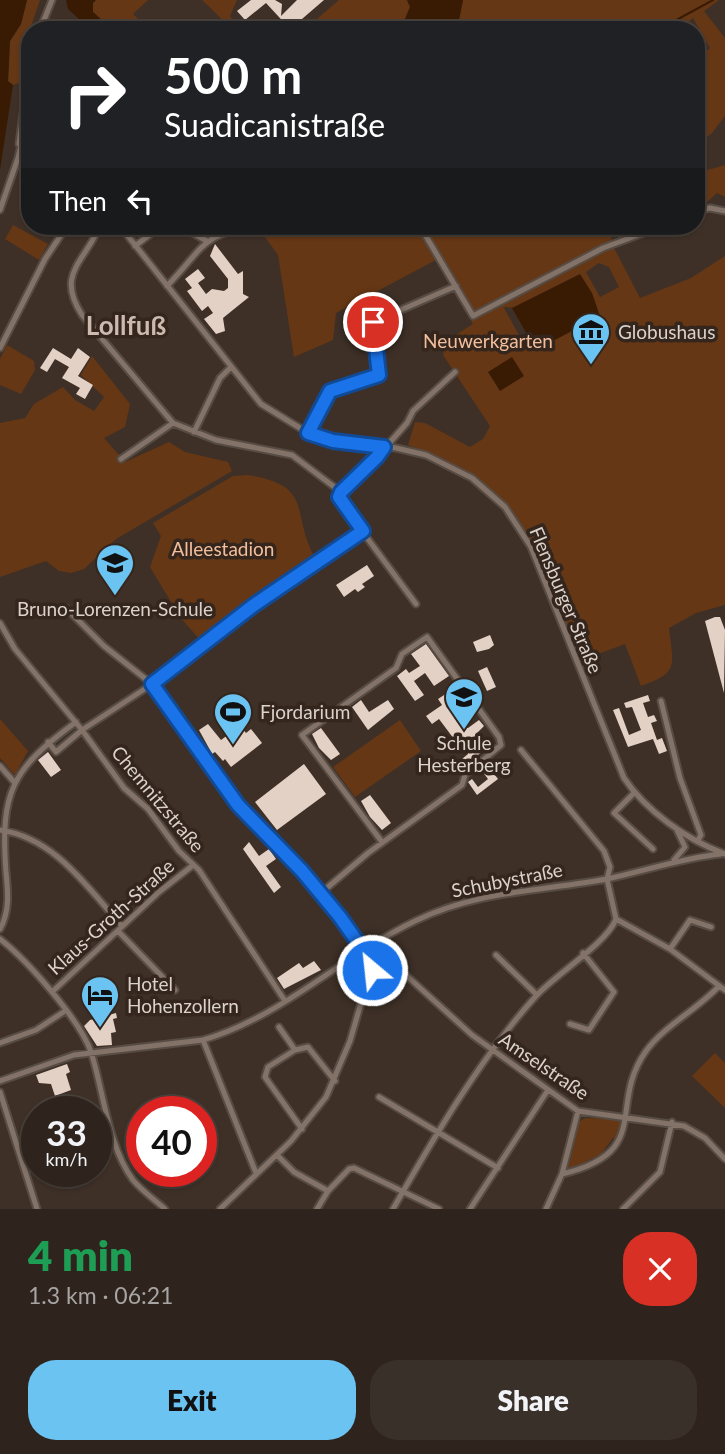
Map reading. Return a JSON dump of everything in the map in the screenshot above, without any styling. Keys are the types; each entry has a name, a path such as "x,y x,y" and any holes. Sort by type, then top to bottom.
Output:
{"street":[{"path":"44,21 52,0"},
{"path":"18,158 21,130"},
{"path":"0,210 21,149"},
{"path":"705,209 725,211"},
{"path":"0,348 45,259 61,235"},
{"path":"95,235 72,278 70,295 82,315 173,423 216,440 292,455 341,492 342,503 416,604"},
{"name":"Flensburger Straße","path":"127,235 261,404 308,433 333,441 426,455 459,469 495,498 512,517 531,547 610,749 634,793 671,823 724,854"},
{"path":"135,246 149,235"},
{"path":"196,235 207,241"},
{"path":"167,286 207,241 217,235"},
{"path":"426,235 473,316 586,256 639,235"},
{"path":"308,433 330,391 379,375 373,322 456,286"},
{"path":"194,432 220,378 230,368"},
{"path":"341,492 377,457 407,423 413,411 455,372"},
{"path":"121,459 173,423"},
{"path":"48,742 56,752 82,730 152,684 254,605 363,531"},
{"path":"65,608 104,646 152,684 238,805 321,893 364,950 372,970 335,1081 302,1129 220,1209"},
{"name":"Chemnitzstraße","path":"0,623 15,649 76,722 124,788 148,809 192,866 199,870 285,1001"},
{"path":"321,893 382,842 462,785 465,775 500,745 492,726 427,638 402,654 396,668 302,735 382,842"},
{"path":"661,701 680,778 701,835 698,840"},
{"path":"0,929 8,909 2,831 15,783 26,763 48,742 76,722"},
{"path":"521,750 604,850 610,867 607,878 617,919 670,949 725,990"},
{"path":"0,766 15,783"},
{"path":"634,793 614,813 653,849"},
{"path":"668,863 682,853 685,847 683,836 671,823"},
{"path":"2,831 27,836 49,847 175,990"},
{"name":"Schubystraße","path":"0,1081 56,1060 91,1052 203,1040 237,1028 415,921 464,902 607,878 668,863 724,854"},
{"name":"Klaus-Groth-Straße","path":"52,992 192,866"},
{"path":"393,1209 493,1051 537,995 607,934 617,919"},
{"path":"670,949 690,920 711,927"},
{"path":"0,939 23,958 52,992 91,1052 124,1164 138,1185 165,1209"},
{"path":"570,1024 589,1030 614,992 583,953"},
{"path":"496,955 537,995"},
{"name":"Amselstraße","path":"385,965 397,967 493,1051 578,1111 671,1122 701,1134 725,1159"},
{"path":"562,1174 589,1167 605,1158 620,1139 635,1076 646,1051 719,986"},
{"path":"0,1043 36,1030 65,1011"},
{"path":"279,1027 295,1050"},
{"path":"203,1040 256,1173"},
{"path":"302,1129 265,1077 268,1067 295,1050 308,1047 335,1081"},
{"path":"470,1209 548,1090"},
{"path":"0,1093 37,1209"},
{"path":"379,1097 498,1168"},
{"path":"546,1209 562,1174 578,1111"},
{"path":"623,1209 660,1172 671,1122"},
{"path":"277,1154 294,1172 328,1191"},
{"path":"317,1209 328,1191 349,1169 354,1168 439,1209"}],"green space":[{"path":"27,0 40,0 33,21 22,21"},
{"path":"96,0 148,0 133,14 140,21 103,21 93,12 93,3"},
{"path":"202,0 237,0 230,16 234,21 224,21"},
{"path":"339,0 407,0 410,7 402,21 314,21"},
{"path":"463,0 719,0 704,11 725,38 725,116 705,139 705,52 710,48 705,39 705,21 695,21 693,18 689,21 459,21"},
{"path":"21,24 19,83 13,85 8,82 10,41"},
{"path":"725,165 725,197 717,193 705,204 705,171"},
{"path":"13,225 21,229 21,235 31,235 48,244 39,260 5,239"},
{"name":"Neuwerkgarten","path":"263,235 612,235 611,242 640,298 691,278 725,256 725,605 696,613 669,628 672,659 668,672 641,686 625,644 579,661 552,588 523,528 503,503 479,481 448,461 408,445 415,422 425,423 470,447 483,439 490,426 443,355 446,341 473,324 436,260 336,313 333,340 294,357 278,255","holes":["599,263 609,267 619,287 600,297 586,272","505,307 600,316 533,351 526,348"]},
{"path":"7,345 34,361 35,370 21,394 0,385 0,359"},
{"path":"92,356 130,404 125,427 104,438 125,462 169,442 185,452 228,462 232,471 116,539 84,569 71,573 59,571 46,561 0,577 0,423 25,418 34,404 63,387 75,400 94,411 104,397 81,375"},
{"name":"Alleestadion","path":"248,475 284,486 292,494 298,504 315,558 252,600 201,641 180,617 150,567 161,536 153,523 233,476"},
{"path":"0,719 28,751 15,775 0,758"},
{"path":"400,720 421,751 355,797 333,767"},
{"path":"715,1053 725,1063 725,1108 692,1076"},
{"path":"585,1118 620,1119 622,1122 618,1138 613,1138 601,1154 585,1162 585,1167 568,1170 579,1122"}],"shaded area":[{"path":"0,0 27,0 21,24 10,41 8,81 13,85 0,170"},
{"path":"66,0 96,0 93,3 93,12 103,21 81,21 68,9"},
{"path":"407,0 463,0 459,21 402,21 410,7"},
{"path":"580,274 592,293 600,316 536,350 512,308"},
{"path":"512,357 524,376 500,391 488,372"}],"building":[{"path":"251,0 275,0 282,4 281,16 297,0 324,0 300,21 283,21 266,3 245,20 237,11"},
{"path":"215,244 238,274 243,271 243,294 249,297 223,318 225,331 216,334 204,319 213,313 208,306 202,311 187,291 192,288 185,279 198,269 205,278 198,283 206,294 212,289 224,291 228,288 228,279 210,256"},
{"path":"53,348 71,359 78,348 90,357 78,376 93,385 85,399 76,394 80,388 62,378 69,367 55,359 47,372 40,368"},
{"path":"367,565 374,576 362,584 365,587 358,592 355,589 344,597 336,585"},
{"path":"720,617 725,630 724,693 705,621"},
{"path":"490,635 494,645 477,652 473,642"},
{"path":"426,644 449,676 434,686 425,673 414,681 424,695 415,701 397,676 406,669 409,673 420,666 411,654"},
{"path":"487,667 496,687 487,691 478,671"},
{"name":"Schule Hesterberg","path":"447,693 461,713 457,720 461,725 468,728 479,720 484,726 477,733 484,742 491,739 494,743 459,769 456,764 468,754 472,742 463,749 459,735 454,739 439,719 432,724 426,716 442,705 438,699"},
{"path":"648,695 650,701 643,703 648,717 654,715 657,721 651,723 657,740 662,738 667,751 659,754 653,739 628,747 613,710 619,708 629,735 641,730 632,707 626,708 624,703"},
{"path":"361,700 369,712 388,700 394,709 368,730 352,707"},
{"name":"Fjordarium","path":"208,724 221,740 240,726 246,733 251,729 262,743 231,767 215,752 212,754 199,730"},
{"path":"321,728 340,754 331,760 319,748 312,734"},
{"path":"48,752 61,770 51,777 38,760"},
{"path":"304,764 326,794 277,830 255,802"},
{"path":"489,767 498,779 477,795 468,782 472,779 478,787 488,779 482,771"},
{"path":"370,795 391,823 382,830 361,801"},
{"path":"249,842 259,856 269,849 276,859 266,866 281,887 274,893 243,849"},
{"path":"314,961 321,970 284,989 277,978 299,963 303,968"},
{"name":"Hotel Hohenzollern","path":"116,1013 117,1018 113,1019 116,1032 111,1033 112,1045 97,1046 84,1026 90,1020"},
{"path":"67,1064 70,1072 66,1074 71,1090 55,1096 51,1084 39,1083 36,1075"}],"waterway":[{"path":"674,21 713,0"}],"place":[{"name":"Globushaus","path":"591,366"},
{"name":"Bruno-Lorenzen-Schule","path":"115,597"},
{"name":"Schule Hesterberg","path":"464,731"},
{"name":"Fjordarium","path":"233,746"},
{"name":"Hotel Hohenzollern","path":"100,1029"}],"district":[{"name":"Lollfuß","path":"126,326"}],"route":[{"path":"372,970 371,961 340,917 302,871 238,805 152,684 254,605 363,531 339,497 384,447 333,441 308,433 325,396 330,391 379,375 373,322"}]}
